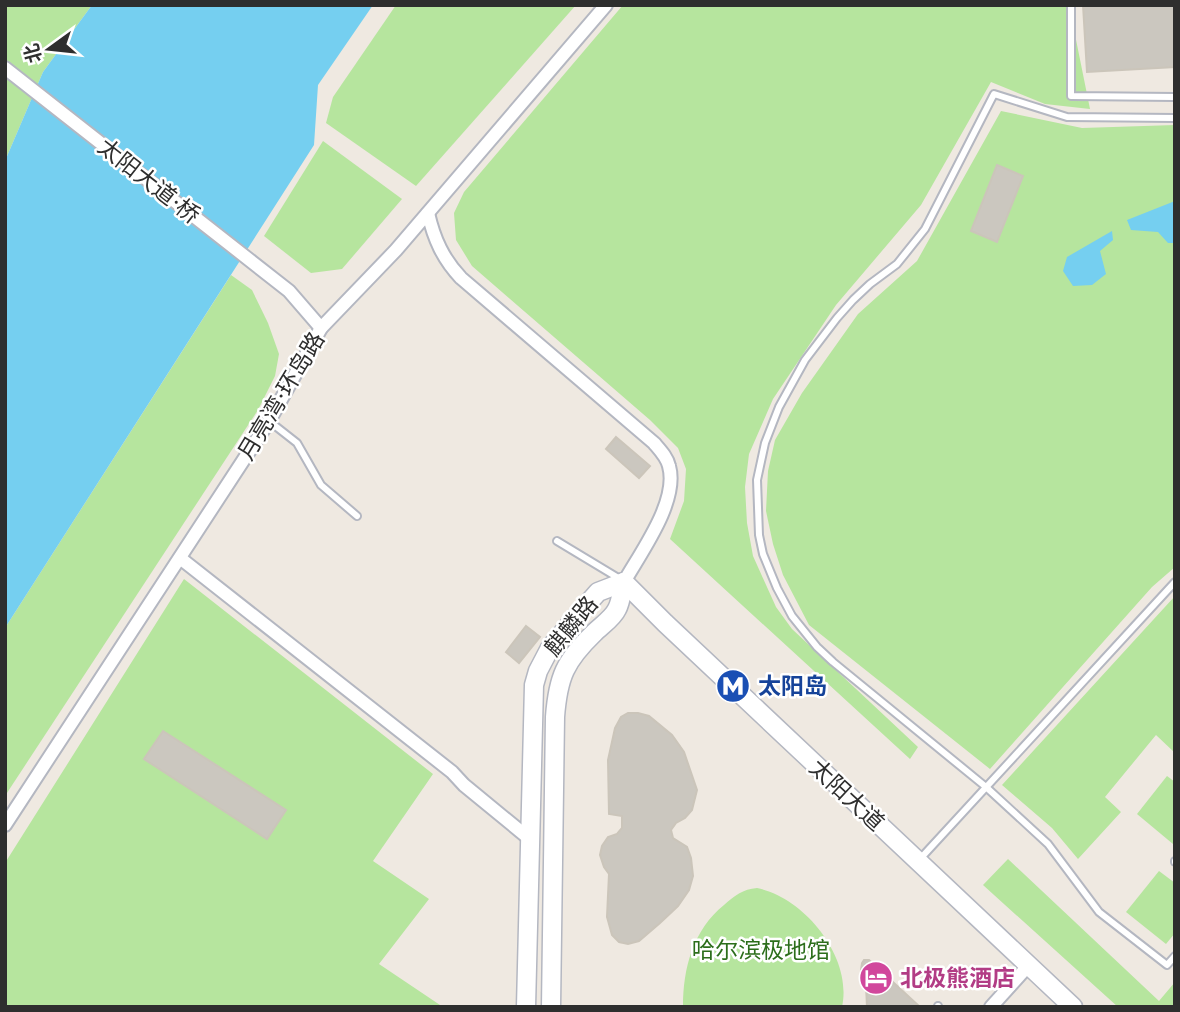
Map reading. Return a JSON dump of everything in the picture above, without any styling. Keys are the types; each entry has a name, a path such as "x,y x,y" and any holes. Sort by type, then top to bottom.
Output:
{"main road":[{"name":"麒麟路","path":"526,1007 534,685 550,648 598,592 624,582"},
{"name":"麒麟路","path":"551,1007 555,717 558,686 575,654 617,610 624,582"},
{"name":"太阳大道","path":"624,582 1073,1007"}],"street":[{"name":"月亮湾·环岛路","path":"5,825 269,421 321,328 396,250 606,5"},
{"name":"太阳大道·桥","path":"7,69 289,291 321,328"},
{"path":"428,213 438,246 461,278 664,454 671,477 666,503 624,582"},
{"path":"180,558 452,772 531,840"},
{"path":"991,1007 1028,966"}],"lane":[{"path":"1071,5 1071,96 1175,97"},
{"path":"1175,118 1067,117 994,94 925,229 897,264 853,300 817,343 779,407 765,443 757,480 759,535 763,554 792,616 803,631 833,662 986,787 1048,844 1099,912 1167,965 1175,956"},
{"path":"269,421 297,443 321,485 357,516"},
{"path":"557,541 624,582"},
{"path":"917,861 1175,582"}],"green space":[{"path":"5,5 92,5 43,72 5,161"},
{"path":"396,5 576,5 416,186 326,123 333,97"},
{"path":"623,5 1069,5 1090,109 1045,104 991,82 921,205 836,305 773,399 749,454 745,487 747,523 753,556 776,607 792,629 918,747 910,759 670,539 684,501 686,469 678,448 650,420 472,266 456,240 454,213 464,192"},
{"path":"1001,111 1082,128 1175,125 1175,567 1152,587 990,769 809,625 783,575 766,511 768,471 775,440 802,393 858,314 917,261"},
{"path":"323,141 402,199 342,269 311,273 264,236"},
{"path":"231,275 252,290 268,323 279,354 275,376 258,410 5,796 5,628"},
{"path":"184,579 433,774 373,861 429,899 379,964 443,1007 5,1007 5,863"},
{"path":"1175,596 1175,753 1156,735 1105,797 1121,812 1078,859 1052,828 1002,785"},
{"path":"1167,776 1175,782 1173,844 1137,814"},
{"path":"1008,859 1159,1001 1175,982 1175,1007 1118,1007 983,885"},
{"path":"1159,871 1175,883 1175,933 1166,944 1126,912"},
{"name":"哈尔滨极地馆","path":"757,888 792,903 821,932 840,969 842,1007 683,1007 685,978 697,938 713,915 735,896"}],"water":[{"path":"92,5 373,5 318,85 314,145 5,628 5,161 43,72"},
{"path":"1175,201 1175,243 1168,243 1158,232 1131,230 1127,220"},
{"path":"1112,231 1113,240 1100,251 1106,274 1092,285 1073,286 1063,271 1067,257"}],"building":[{"path":"1083,5 1175,5 1175,67 1087,72"},
{"path":"997,165 1023,176 997,242 971,231"},
{"path":"616,437 650,466 639,478 606,449"},
{"path":"526,626 540,637 519,663 506,652"},
{"path":"628,713 649,716 672,735 684,752 697,790 692,810 671,830 673,838 687,847 691,858 693,876 689,890 678,906 660,923 639,941 628,944 619,942 612,935 607,917 609,874 600,855 608,837 617,834 622,828 622,816 609,814 608,760 615,728 621,717"},
{"path":"163,731 286,810 267,839 144,759"},
{"name":"北极熊酒店","path":"864,960 869,960 920,1007 867,1007 866,985 861,970"}],"place":[{"name":"太阳岛","path":"733,686"},
{"name":"北极熊酒店","path":"876,978"}]}
